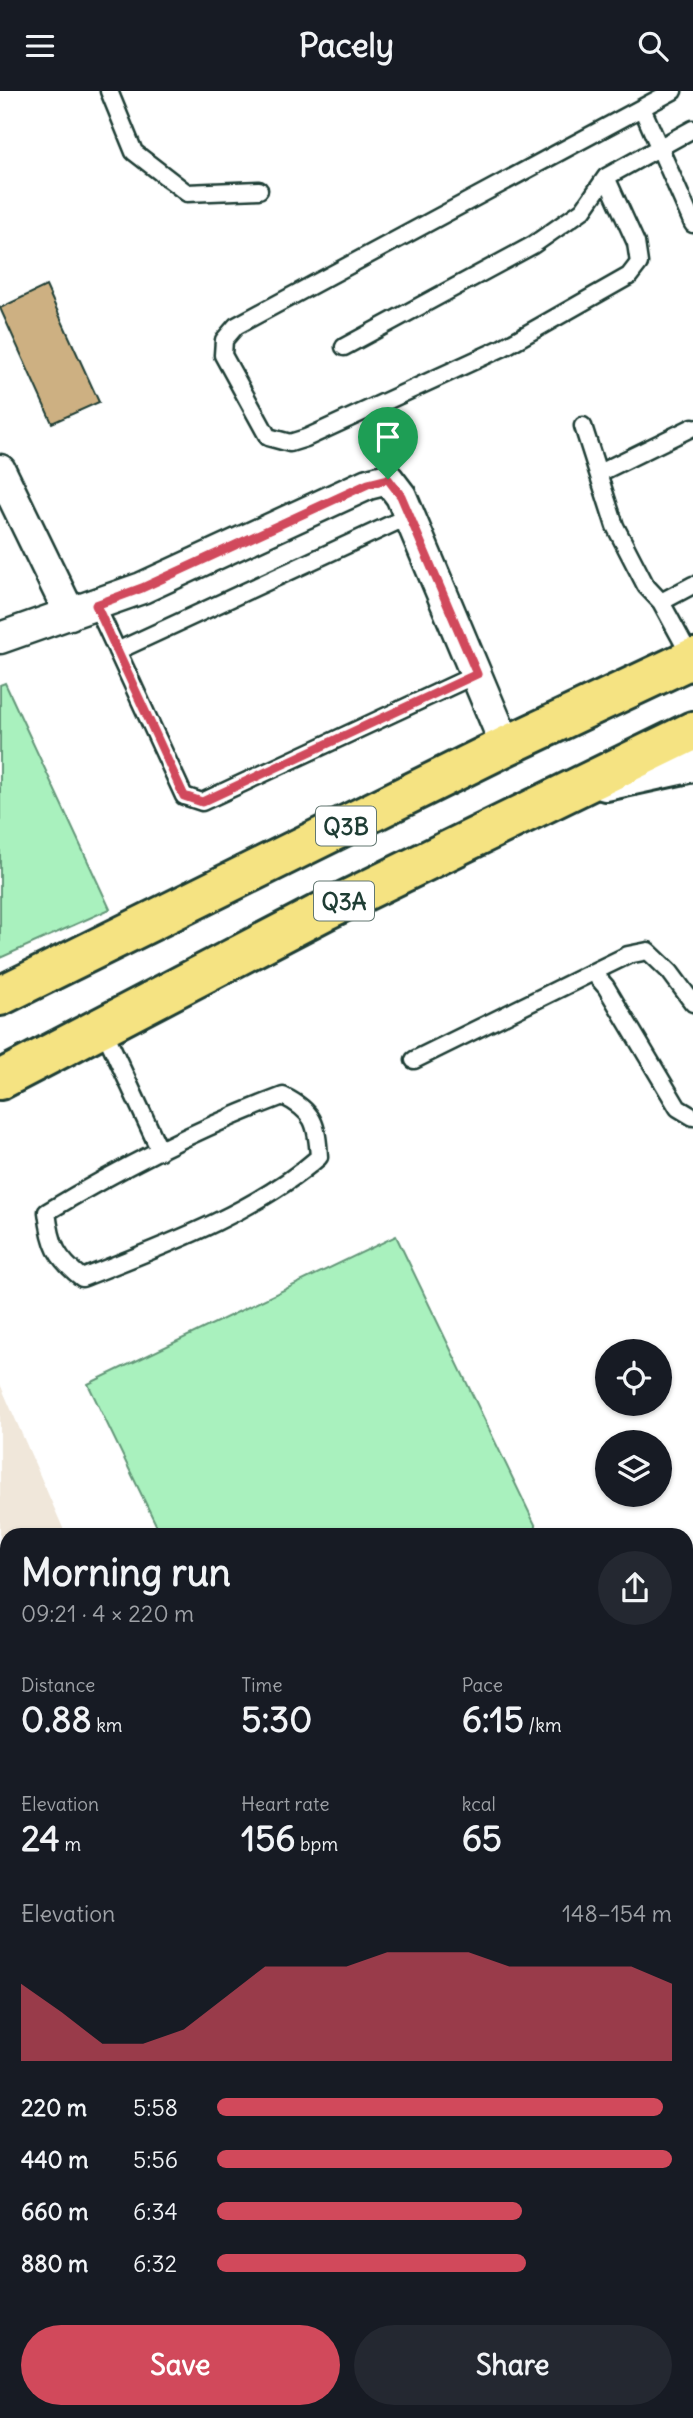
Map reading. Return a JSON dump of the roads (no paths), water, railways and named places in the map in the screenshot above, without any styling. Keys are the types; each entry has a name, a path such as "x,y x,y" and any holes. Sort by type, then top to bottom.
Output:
{"main road":[{"name":"Q3B","path":"0,996 506,746 692,658"},
{"name":"Q3A","path":"0,1080 324,911 693,731"}],"street":[{"path":"0,470 83,609"},
{"path":"0,638 155,583 368,484 388,479 401,496 506,746"},
{"path":"578,787 693,762"}],"lane":[{"path":"108,91 134,152 187,193 259,190"},
{"path":"606,177 636,243 639,263 628,276 502,348 306,438 290,443 268,437 223,355 224,340 236,326 673,91"},
{"path":"642,108 693,225"},
{"path":"344,347 533,245 583,210 606,177 693,129"},
{"path":"583,426 615,526 646,586 661,602 692,658"},
{"path":"599,473 693,427"},
{"path":"117,651 409,516"},
{"path":"661,602 693,585"},
{"path":"83,609 117,651 184,796 202,802 477,674"},
{"path":"414,1060 628,954 648,951 670,972 693,1003"},
{"path":"593,972 606,987 678,1108 693,1117"},
{"path":"102,1026 160,1151"},
{"path":"283,1096 303,1105 317,1128 319,1157 290,1182 145,1253 82,1278 61,1261 50,1235 47,1212 104,1177 160,1151 243,1111 283,1096"}]}
